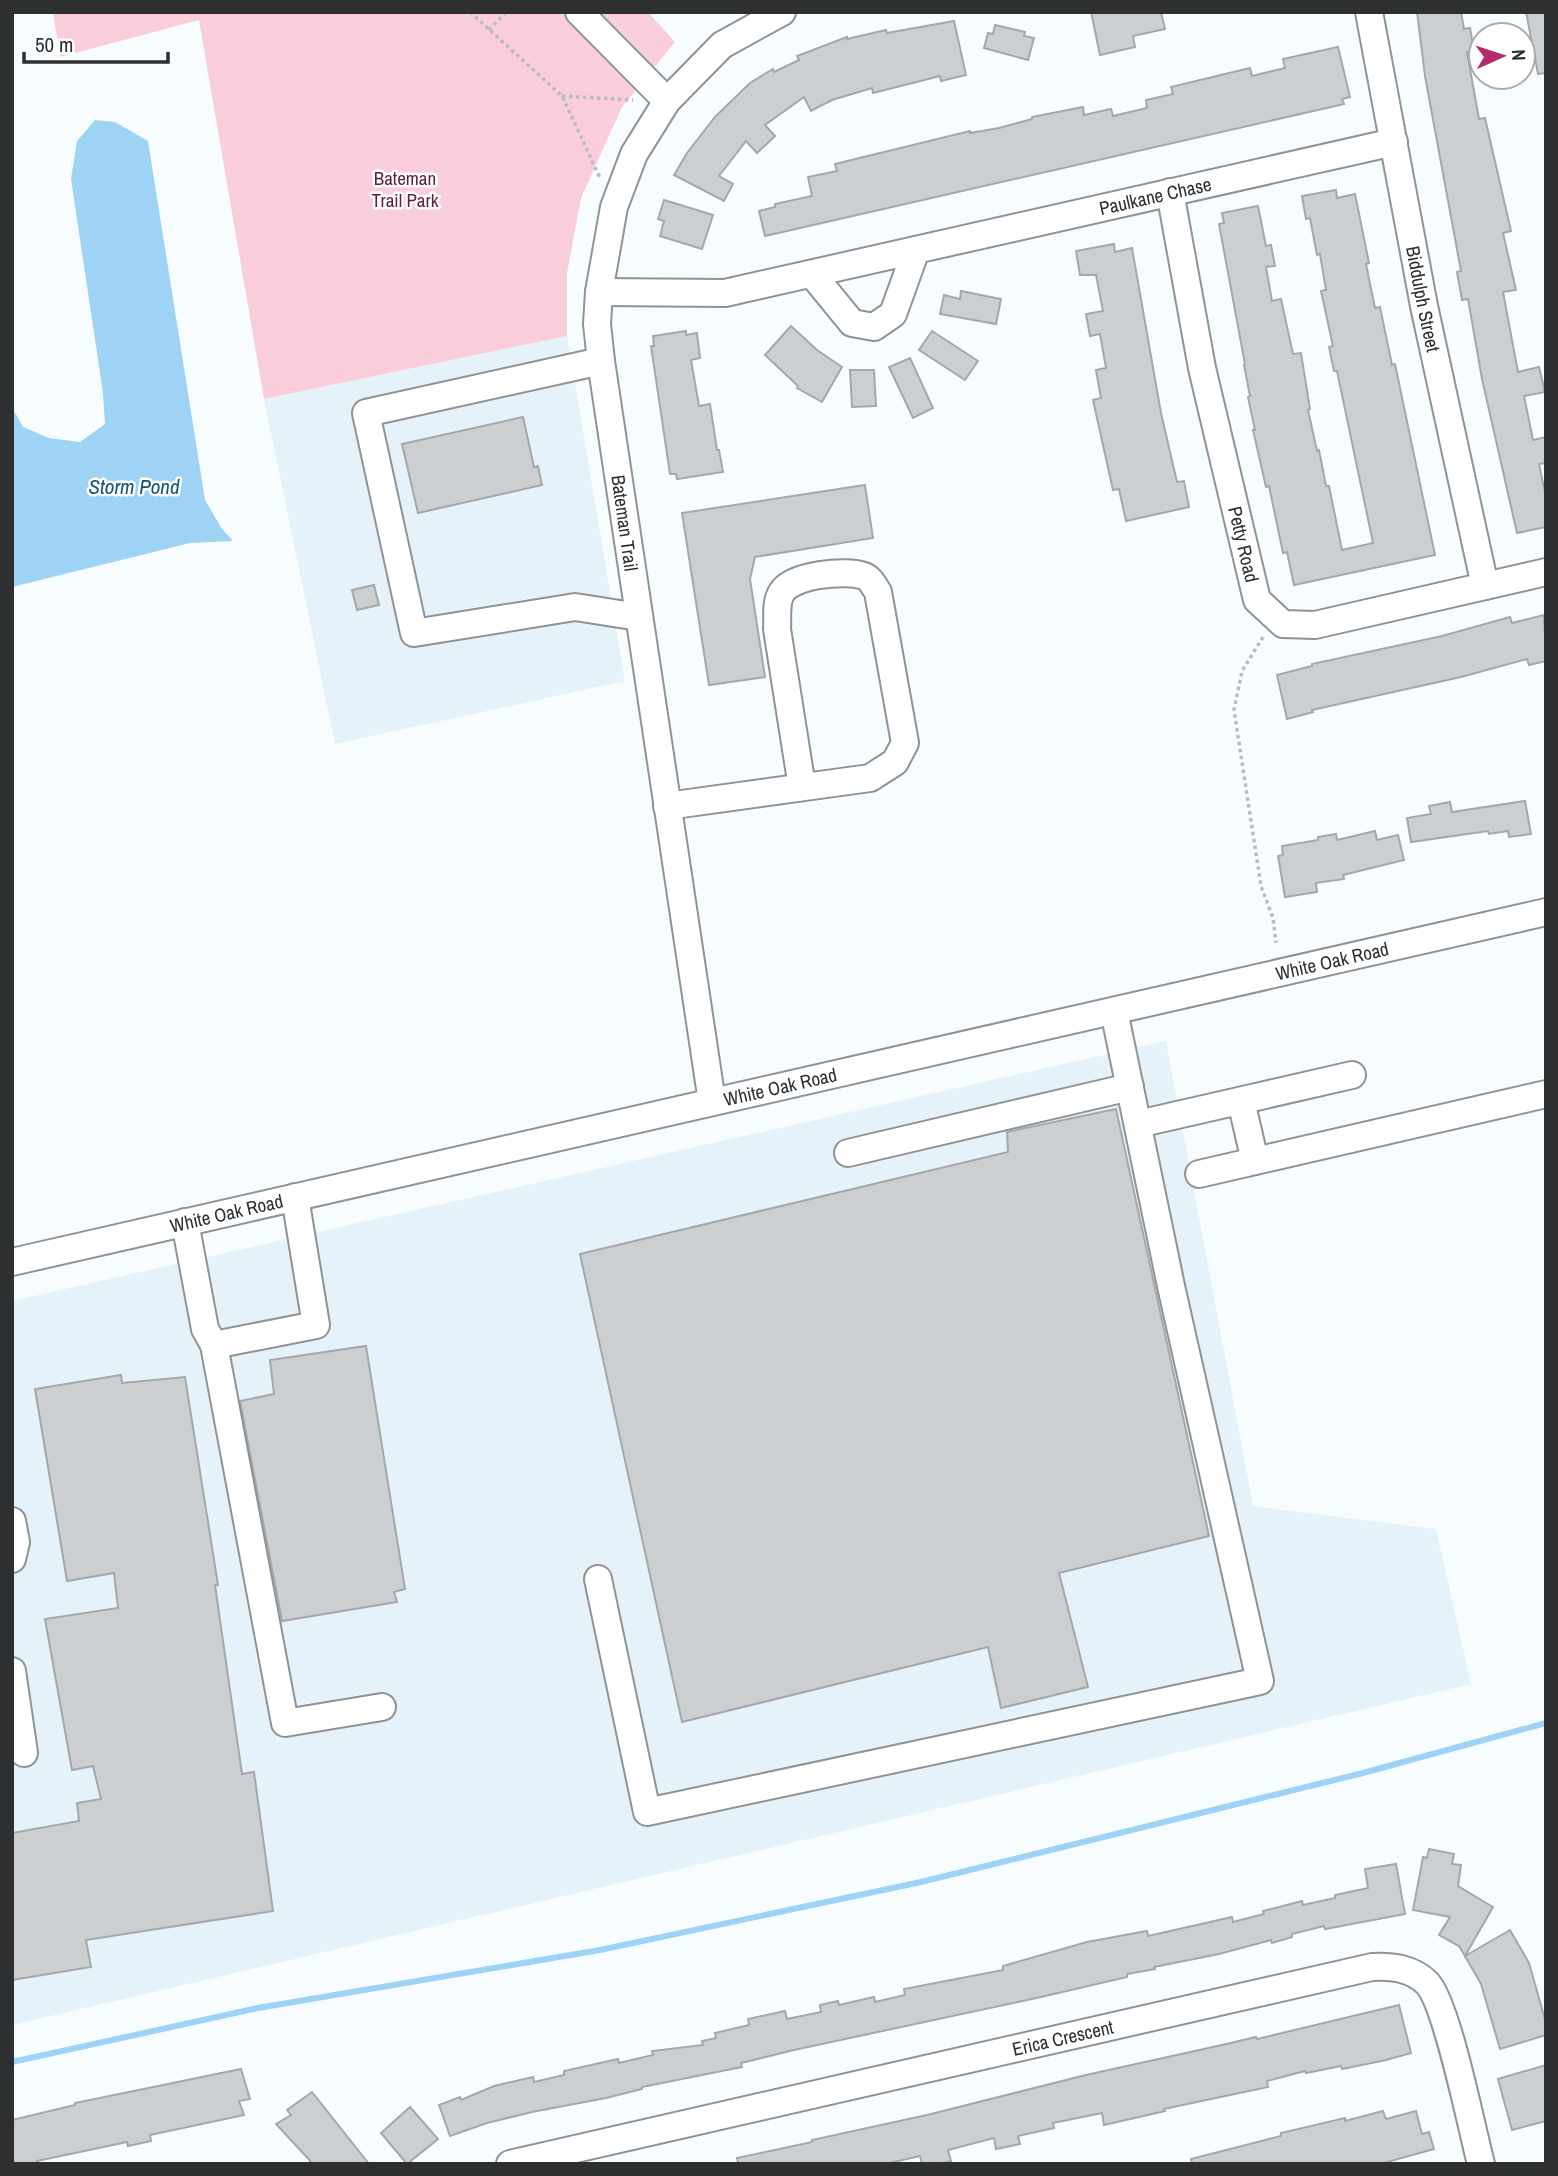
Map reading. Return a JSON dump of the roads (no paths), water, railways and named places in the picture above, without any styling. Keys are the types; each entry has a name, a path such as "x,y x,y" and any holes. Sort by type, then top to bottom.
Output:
{"street":[{"path":"579,12 667,101"},
{"name":"Bateman Trail","path":"712,1102 601,361 597,324 599,292 614,206 634,154 667,101 722,45 782,12"},
{"name":"Biddulph Street","path":"1369,12 1424,306 1485,586"},
{"name":"Paulkane Chase","path":"599,292 725,293 1394,142"},
{"name":"Petty Road","path":"1170,192 1202,368 1256,600 1283,624 1315,625 1546,572"},
{"path":"812,274 852,323 874,327 893,314 916,250"},
{"path":"601,361 366,413 414,633 575,607 639,617"},
{"path":"667,806 870,778 895,762 905,743 878,592 867,577 851,572 795,581 782,592 778,604 777,629 802,787"},
{"name":"White Oak Road","path":"12,1262 1546,912"},
{"path":"598,1579 647,1812 1260,1681 1171,1286 1114,1011"},
{"path":"1138,1124 1352,1075"},
{"path":"848,1153 1130,1087"},
{"path":"1199,1174 1546,1094"},
{"path":"1241,1101 1255,1161"},
{"path":"214,1345 316,1325 295,1197"},
{"path":"184,1222 205,1329 214,1345 285,1723 382,1707"},
{"path":"12,1521 16,1542 12,1559"},
{"path":"12,1671 24,1753"},
{"name":"Erica Crescent","path":"510,2164 1372,1967 1393,1965 1428,1983 1437,2001 1481,2164"}],"water":[{"name":"Storm Pond","path":"95,120 115,122 148,141 205,500 222,529 233,541 190,543 12,587 12,407 23,427 49,438 80,442 105,424 103,393 71,179 77,141"}],"waterway":[{"path":"12,2062 258,2008 600,1950 921,1882 1363,1773 1546,1723"}],"park label":[{"name":"Bateman Trail Park","path":"405,189"}]}
